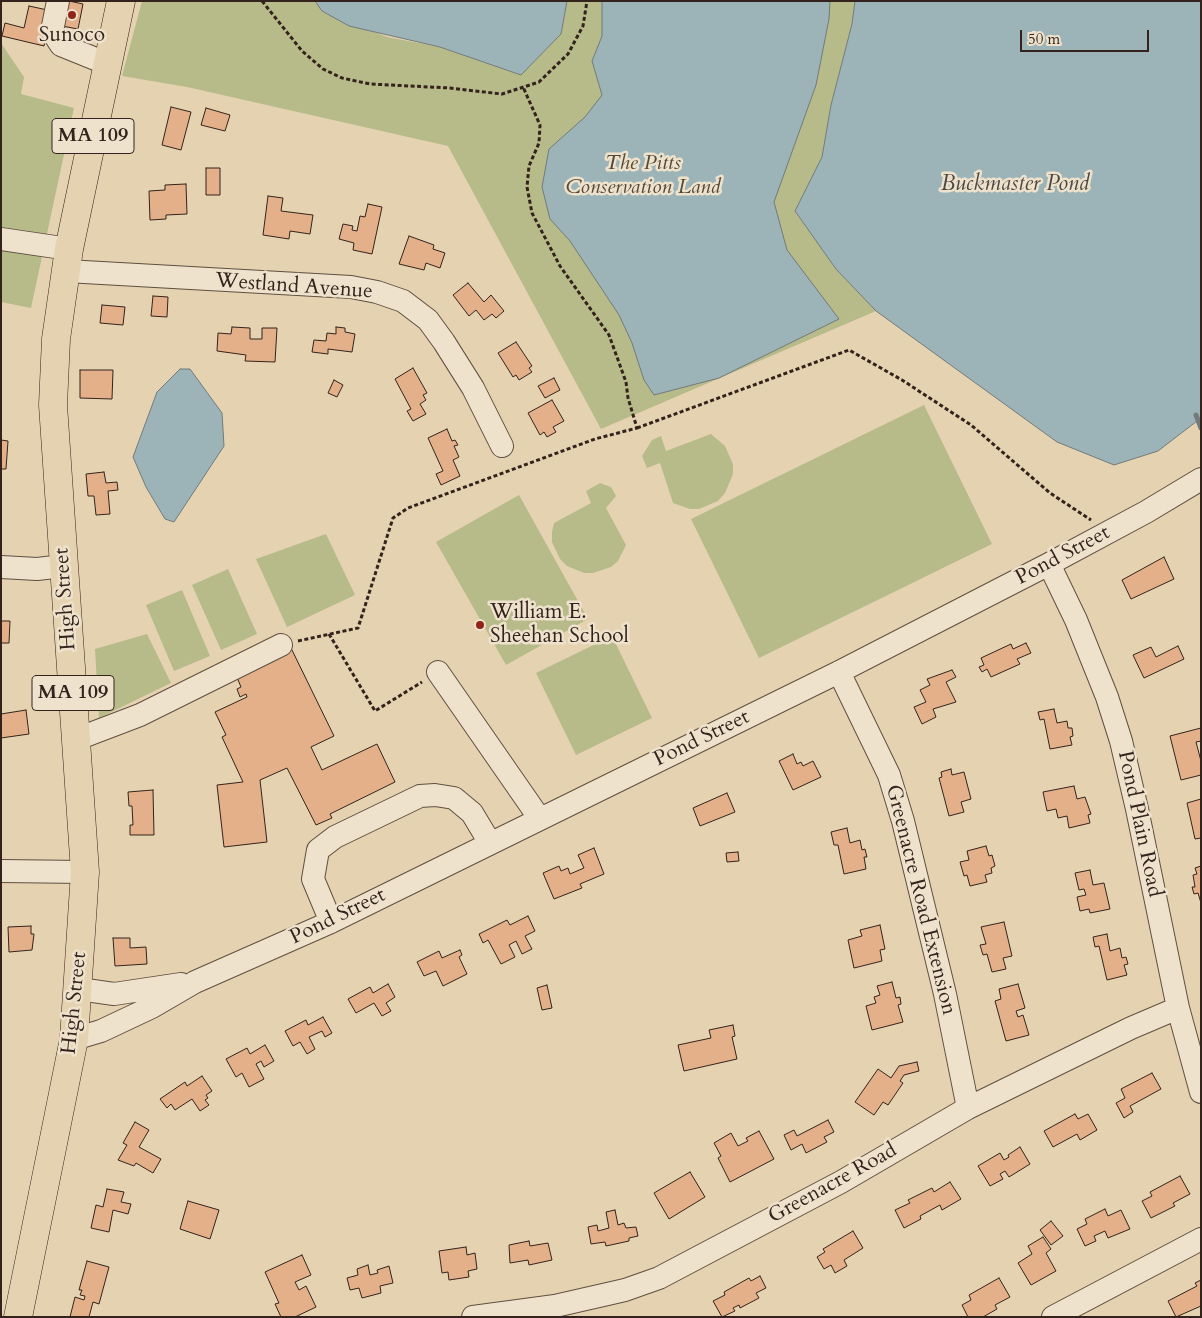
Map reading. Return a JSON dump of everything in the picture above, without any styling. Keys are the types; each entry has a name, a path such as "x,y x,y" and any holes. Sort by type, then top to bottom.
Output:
{"main road":[{"name":"High Street","path":"18,1317 74,1039 79,989 85,872 53,405 56,339 68,260 121,1"}],"street":[{"path":"58,1 52,31 61,45 108,64"},
{"name":"Westland Avenue","path":"1,239 68,260 351,288 377,292 403,302 428,320 444,342 473,388 502,446"},
{"name":"Pond Street","path":"74,1039 102,1031 144,1012 195,982 331,922 839,672 1049,564 1201,480"},
{"name":"Pond Plain Road","path":"1049,564 1076,620 1107,697 1121,741 1178,1008 1201,1092"},
{"path":"1,567 37,569 63,566"},
{"path":"77,739 140,715 281,645"},
{"path":"438,672 540,819"},
{"name":"Greenacre Road Extension","path":"839,672 889,775 903,821 945,994 968,1108"},
{"path":"331,922 313,879 318,850 335,837 420,796 435,795 454,798 472,813 490,843"},
{"path":"1,871 85,872"},
{"name":"Pond Street","path":"79,989 114,994 195,982"},
{"name":"Greenacre Road","path":"473,1317 555,1306 625,1290 659,1278 841,1182 968,1108 1131,1028 1178,1008"},
{"path":"1053,1317 1201,1239"}],"path":[{"path":"262,1 302,51 323,69 342,78 370,84 450,88 502,94 539,82 568,54 583,26 587,1"},
{"path":"523,87 540,125 539,143 529,166 527,187 532,213 560,266 609,335 626,382 628,398 637,428"},
{"path":"281,645 358,628 393,518 408,508 510,468 595,439 637,428 849,350 902,380 971,424 1050,493 1094,522"},
{"path":"329,634 375,711 438,672"}],"green space":[{"name":"The Pitts Conservation Land","path":"142,1 315,1 322,11 387,37 440,47 521,75 561,34 567,1 855,1 852,24 831,105 822,157 795,211 836,269 876,311 601,429 448,146 187,87 122,76"},
{"path":"1,43 24,77 21,94 74,108 31,308 1,302"},
{"path":"924,405 992,544 759,658 691,519"},
{"path":"711,434 725,446 733,464 733,474 725,493 718,501 699,509 690,509 673,503 660,463 647,468 642,456 652,440 661,436 666,451"},
{"path":"600,483 611,487 616,496 606,508 626,545 618,561 611,567 593,573 584,573 567,566 560,559 552,542 552,532 554,523 591,503 586,491"},
{"path":"519,495 588,619 506,665 436,542"},
{"path":"326,534 355,595 287,627 256,559"},
{"path":"228,569 257,634 221,650 192,585"},
{"path":"182,590 210,656 174,671 146,605"},
{"path":"147,634 171,683 99,718 95,649"},
{"path":"612,636 652,718 576,755 536,673"}],"water":[{"path":"315,1 567,1 561,34 521,75 440,47 349,26 322,11"},
{"path":"602,1 830,1 829,19 816,85 774,202 787,250 839,319 719,378 654,395 644,380 632,343 619,315 570,241 550,219 542,187 549,149 585,117 602,95 592,61 602,36"},
{"name":"Buckmaster Pond","path":"855,1 1201,1 1201,418 1158,451 1114,465 1057,442 876,311 836,269 795,211 822,157 831,105 852,24"},
{"path":"180,369 190,369 222,413 224,446 174,522 165,519 146,487 133,457 157,392"}],"building":[{"name":"Sunoco","path":"69,1 83,4 78,29 62,26"},
{"path":"29,6 52,11 44,46 2,36 5,23 24,28"},
{"path":"171,107 191,112 181,150 162,145"},
{"path":"206,108 230,115 225,131 201,125"},
{"path":"206,168 220,168 220,195 206,195"},
{"path":"186,184 187,214 166,215 166,219 150,220 149,191 165,190 165,185"},
{"path":"268,196 283,198 281,211 313,215 310,234 290,231 289,239 263,235"},
{"path":"368,204 382,207 372,254 353,250 354,243 339,239 343,224 353,226 352,230 357,231 360,216 365,217"},
{"path":"409,236 434,245 433,249 445,253 440,268 426,263 424,270 399,264"},
{"path":"468,283 484,302 491,295 504,311 496,318 492,314 484,320 476,310 469,316 453,295"},
{"path":"153,296 168,297 167,317 151,316"},
{"path":"102,305 125,307 123,325 100,323"},
{"path":"232,327 250,328 250,339 262,339 262,328 277,328 275,362 245,361 246,355 217,351 218,333 231,334"},
{"path":"336,327 345,328 345,332 355,334 352,352 328,349 328,354 312,352 314,340 326,341 327,333 336,334"},
{"path":"516,342 532,366 529,368 532,372 519,380 516,375 513,377 498,353"},
{"path":"413,368 427,393 423,395 426,400 420,404 426,414 413,421 407,411 411,409 395,379"},
{"path":"80,370 113,370 112,399 80,398"},
{"path":"554,378 560,390 545,398 538,386"},
{"path":"334,380 343,385 337,397 328,393"},
{"path":"552,400 564,421 553,427 556,432 547,437 544,432 540,435 528,413"},
{"path":"447,429 452,441 455,440 458,445 454,446 459,457 453,460 460,476 441,485 436,474 443,471 428,438"},
{"path":"1,440 8,441 6,469 1,469"},
{"path":"104,472 106,483 117,482 118,490 108,491 110,514 96,515 94,496 88,496 86,474"},
{"path":"1164,557 1174,579 1131,599 1122,580"},
{"path":"1,621 10,621 9,643 1,643"},
{"path":"1026,643 1031,653 1017,659 1020,664 991,677 987,669 982,672 979,667 984,665 981,658 1011,644 1013,649"},
{"path":"1178,646 1184,659 1144,678 1133,655 1151,647 1156,657"},
{"path":"291,648 334,736 311,747 322,770 377,744 395,782 330,814 332,818 316,825 287,768 260,780 267,842 224,847 217,785 243,782 222,737 226,735 215,712 247,697 246,694 240,697 237,689 241,687 236,675"},
{"path":"952,670 956,677 946,682 956,702 933,709 936,717 922,724 914,707 926,702 920,690 930,685 927,679"},
{"path":"1054,709 1057,723 1067,721 1068,728 1072,728 1073,736 1070,737 1072,745 1050,749 1044,719 1040,720 1038,712"},
{"path":"26,710 29,734 1,738 1,714"},
{"path":"1201,728 1201,741 1196,742 1201,761 1201,775 1181,780 1170,736"},
{"path":"793,754 797,764 801,762 803,766 813,761 821,777 793,790 779,761"},
{"path":"951,769 952,775 964,772 971,799 961,802 964,812 949,816 939,778 942,777 941,772"},
{"path":"1074,786 1077,799 1085,797 1091,814 1088,815 1090,823 1069,828 1067,816 1058,818 1056,809 1047,811 1043,792"},
{"path":"153,790 154,835 130,835 130,825 133,825 132,806 129,806 128,792"},
{"path":"727,793 735,812 700,826 693,808"},
{"path":"1201,799 1201,838 1195,839 1187,803"},
{"path":"847,828 850,843 860,840 862,850 865,849 867,857 864,857 866,869 844,874 838,845 834,845 831,832"},
{"path":"986,846 989,856 992,855 995,866 991,868 992,873 985,875 987,882 970,886 967,875 964,876 960,862 969,860 967,851"},
{"path":"594,848 604,874 580,884 582,888 554,899 543,873 559,866 561,871 568,868 570,874 584,868 578,855"},
{"path":"738,852 739,861 727,862 726,853"},
{"path":"1201,866 1201,903 1198,893 1194,894 1192,887 1195,887 1193,875 1197,874 1195,868"},
{"path":"1090,870 1093,885 1104,883 1110,909 1090,913 1089,909 1080,911 1077,897 1086,895 1084,889 1079,890 1075,873"},
{"path":"528,916 535,931 525,936 532,949 522,954 516,941 509,945 515,957 501,964 488,940 483,943 479,934 507,920 510,925"},
{"path":"1004,922 1012,956 1003,958 1006,969 992,972 987,954 983,955 980,945 986,944 981,927"},
{"path":"880,925 885,949 880,950 882,961 854,968 848,940 862,936 860,930"},
{"path":"31,926 31,934 34,934 32,950 9,952 8,927"},
{"path":"1107,934 1110,951 1120,948 1122,958 1126,957 1128,964 1124,965 1127,975 1107,980 1099,946 1095,947 1093,937"},
{"path":"113,938 130,938 130,948 146,947 147,964 115,966"},
{"path":"460,950 462,955 459,957 467,974 443,986 436,971 424,976 417,962 439,951 442,958"},
{"path":"892,982 896,998 900,997 901,1004 898,1005 903,1022 872,1030 866,1006 876,1003 874,997 880,995 877,986"},
{"path":"388,984 395,997 386,1003 391,1011 382,1016 374,1003 356,1013 348,999 370,987 373,993"},
{"path":"1018,984 1025,1008 1016,1011 1018,1017 1023,1015 1029,1035 1006,1041 995,1001 1001,999 999,989"},
{"path":"547,985 552,1008 542,1010 537,988"},
{"path":"323,1017 332,1033 325,1037 322,1031 309,1037 315,1049 307,1054 300,1042 293,1046 285,1031 306,1020 308,1025"},
{"path":"733,1025 735,1036 732,1037 737,1059 684,1071 678,1045 711,1038 709,1030"},
{"path":"265,1045 274,1061 264,1067 261,1061 256,1064 264,1079 249,1087 242,1073 236,1077 226,1059 247,1048 250,1054"},
{"path":"917,1062 919,1071 904,1075 900,1081 903,1083 888,1105 883,1102 874,1115 855,1102 878,1069 891,1078 899,1066"},
{"path":"1152,1073 1161,1089 1130,1106 1133,1112 1124,1118 1116,1103 1125,1098 1121,1089"},
{"path":"202,1076 212,1091 206,1095 208,1098 205,1100 209,1105 200,1111 192,1099 175,1110 171,1104 167,1108 160,1099 185,1082 187,1086"},
{"path":"1075,1114 1078,1119 1088,1114 1097,1130 1080,1140 1077,1134 1053,1147 1044,1131"},
{"path":"828,1120 834,1132 824,1137 827,1142 806,1153 802,1144 791,1150 784,1135 794,1130 797,1136"},
{"path":"135,1122 149,1130 139,1147 161,1159 153,1173 136,1163 134,1166 118,1160 127,1145 123,1143"},
{"path":"759,1131 774,1159 730,1182 718,1158 721,1156 714,1143 731,1133 738,1146 748,1141 746,1138"},
{"path":"1020,1147 1030,1164 1009,1177 1005,1171 1000,1174 1003,1179 990,1186 978,1166 1000,1153 1004,1160"},
{"path":"690,1172 705,1197 669,1219 654,1193"},
{"path":"1180,1176 1190,1194 1173,1203 1175,1206 1151,1218 1142,1201 1152,1196 1150,1192"},
{"path":"950,1182 961,1199 942,1210 940,1205 920,1216 921,1219 904,1228 895,1210 910,1203 908,1200 932,1188 934,1192"},
{"path":"107,1189 124,1192 121,1202 131,1204 128,1214 113,1210 109,1232 91,1228 96,1205 103,1207"},
{"path":"188,1201 219,1210 210,1239 180,1229"},
{"path":"1105,1209 1108,1216 1121,1210 1130,1229 1108,1238 1105,1231 1094,1236 1096,1241 1085,1246 1077,1229 1087,1224 1085,1219"},
{"path":"615,1210 618,1225 624,1223 626,1228 636,1227 638,1236 629,1238 629,1241 606,1246 605,1242 591,1244 588,1227 597,1225 598,1231 609,1228 606,1212"},
{"path":"1051,1221 1063,1236 1051,1245 1040,1230"},
{"path":"853,1231 863,1248 844,1260 847,1266 835,1273 831,1265 824,1269 817,1257 825,1252 823,1249"},
{"path":"1043,1237 1051,1249 1046,1253 1056,1271 1031,1285 1018,1263 1032,1254 1028,1246"},
{"path":"529,1241 530,1246 548,1243 552,1260 529,1265 528,1260 510,1263 509,1245"},
{"path":"466,1247 467,1255 475,1253 477,1269 468,1271 469,1277 449,1280 448,1272 442,1273 439,1251"},
{"path":"302,1255 311,1275 295,1282 299,1290 306,1286 316,1307 295,1317 281,1317 275,1304 279,1303 265,1272"},
{"path":"87,1261 109,1267 99,1304 93,1302 89,1317 70,1317 75,1297 84,1300 85,1296 80,1295 82,1290 79,1290"},
{"path":"368,1265 370,1275 378,1273 377,1270 389,1266 393,1283 380,1286 381,1293 362,1298 359,1288 350,1290 347,1278 358,1275 357,1269"},
{"path":"760,1276 766,1288 756,1293 759,1298 740,1308 739,1305 733,1308 735,1311 722,1317 713,1301 725,1295 724,1292 749,1278 751,1281"},
{"path":"999,1278 1010,1297 995,1305 997,1309 983,1317 968,1317 962,1305 971,1300 969,1295"},
{"path":"1201,1280 1201,1306 1176,1317 1168,1301 1197,1286 1195,1283"}],"waterway":[{"path":"1196,415 1201,428"}],"place":[{"name":"Sunoco","path":"72,15"},
{"name":"William E. Sheehan School","path":"480,625"}]}
